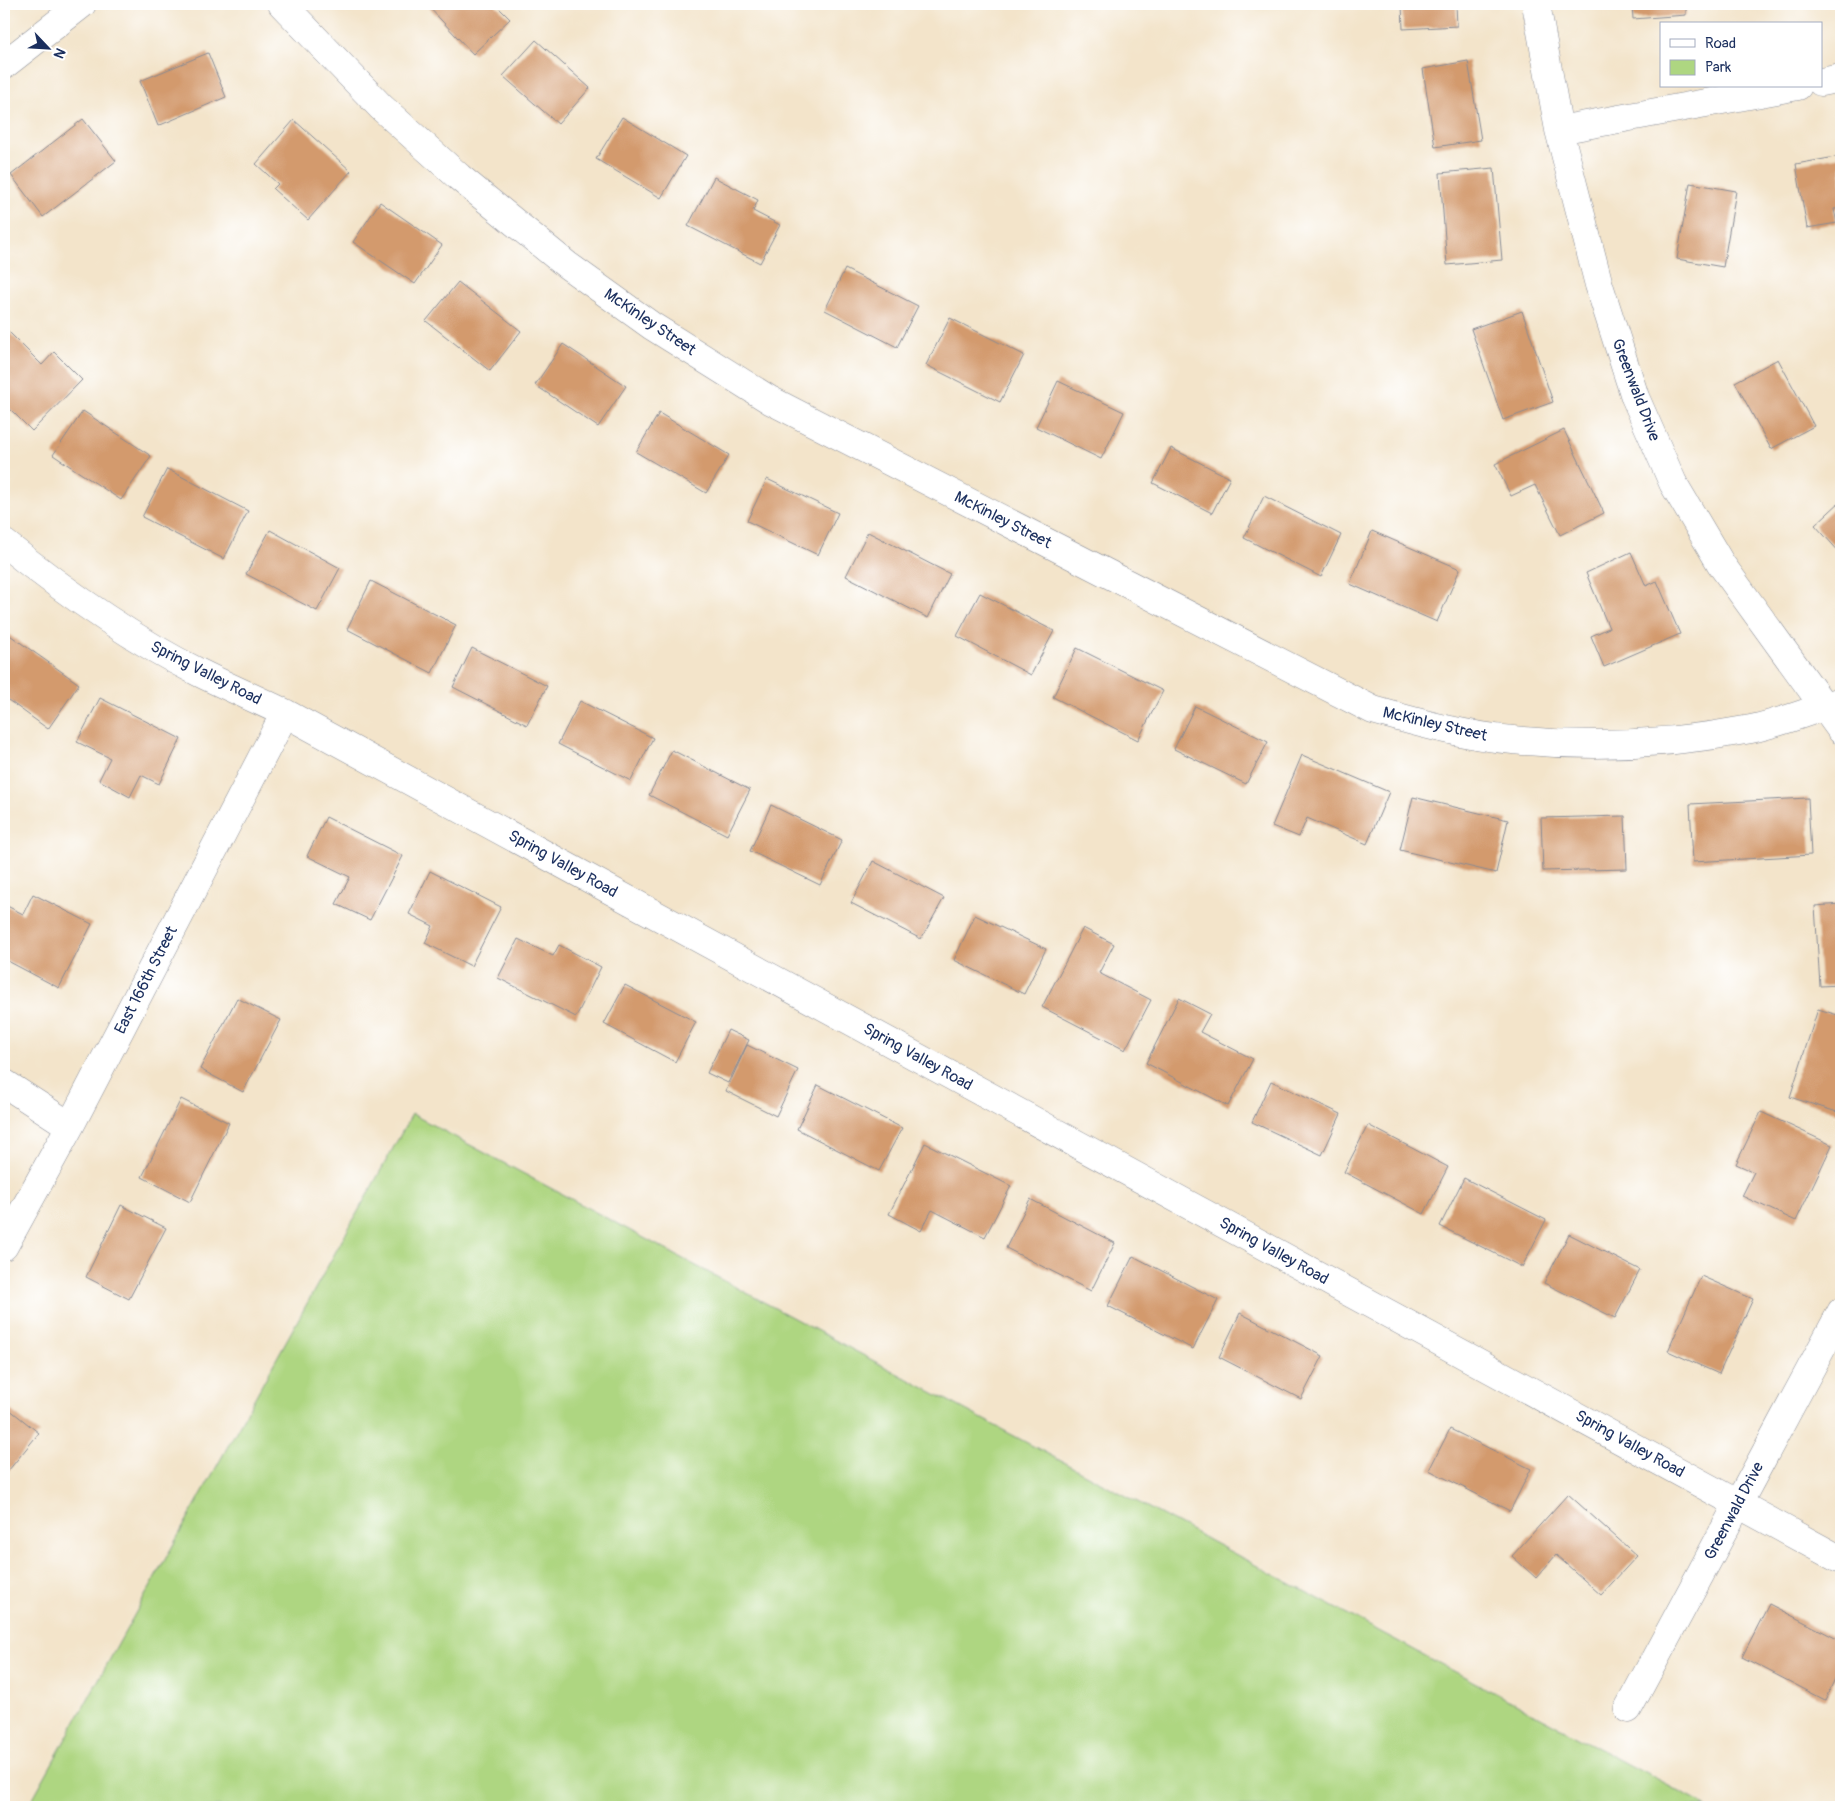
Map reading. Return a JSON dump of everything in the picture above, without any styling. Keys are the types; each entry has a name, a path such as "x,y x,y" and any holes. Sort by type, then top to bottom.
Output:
{"street":[{"path":"4,65 82,4"},
{"name":"McKinley Street","path":"282,4 381,107 459,177 567,265 652,326 770,400 1373,710 1436,728 1512,740 1588,745 1677,741 1753,728 1832,704"},
{"name":"Greenwald Drive","path":"1536,4 1559,130 1605,304 1635,396 1673,482 1721,564 1832,704 1841,730"},
{"path":"1822,82 1841,78"},
{"path":"1559,130 1787,88"},
{"name":"Spring Valley Road","path":"4,543 48,578 112,622 196,672 285,713 1841,1560"},
{"name":"East 166th Street","path":"4,1246 70,1126 285,713"},
{"path":"4,1083 70,1126"},
{"name":"Greenwald Drive","path":"1628,1709 1841,1312"}],"green space":[{"path":"412,1114 1708,1807 28,1807"}],"building":[{"path":"426,4 495,4 510,19 473,54"},
{"path":"1402,4 1456,4 1457,26 1403,29"},
{"path":"1632,4 1686,4 1686,15 1633,19"},
{"path":"536,40 590,88 558,124 503,76"},
{"path":"208,53 226,97 158,126 140,81"},
{"path":"1468,61 1481,140 1435,147 1423,69"},
{"path":"622,117 686,156 661,198 596,159"},
{"path":"83,119 116,161 43,217 11,175"},
{"path":"294,120 351,171 308,220 273,189 278,184 256,164"},
{"path":"1841,156 1841,208 1834,209 1837,223 1807,228 1796,164"},
{"path":"1494,168 1502,260 1447,265 1440,173"},
{"path":"714,177 758,200 753,211 780,225 760,263 688,226"},
{"path":"1690,183 1736,191 1723,267 1677,259"},
{"path":"380,202 442,245 415,284 353,242"},
{"path":"845,269 918,306 897,347 825,310"},
{"path":"458,282 521,331 490,371 426,321"},
{"path":"1522,311 1553,402 1503,420 1471,329"},
{"path":"950,318 1024,355 1000,402 926,365"},
{"path":"4,327 42,365 54,352 82,380 32,431 4,403"},
{"path":"563,344 626,386 598,427 535,385"},
{"path":"1778,359 1814,426 1771,449 1735,382"},
{"path":"1058,381 1124,412 1101,459 1036,427"},
{"path":"83,411 151,456 121,500 53,455"},
{"path":"659,413 729,455 706,493 636,452"},
{"path":"1564,430 1604,513 1560,535 1535,485 1511,496 1495,464"},
{"path":"1171,448 1230,478 1212,513 1153,483"},
{"path":"167,469 248,511 224,559 142,517"},
{"path":"767,479 838,513 818,555 747,521"},
{"path":"1264,496 1341,535 1321,577 1244,538"},
{"path":"1841,501 1841,554 1815,525"},
{"path":"270,530 340,568 317,611 246,574"},
{"path":"1372,531 1460,569 1437,622 1350,584"},
{"path":"868,532 950,574 928,618 846,576"},
{"path":"1631,552 1646,586 1657,581 1680,634 1604,667 1591,636 1609,628 1586,573"},
{"path":"371,581 456,625 432,673 347,629"},
{"path":"980,593 1054,631 1031,675 957,636"},
{"path":"4,631 79,684 48,729 4,697"},
{"path":"472,648 547,686 527,725 453,687"},
{"path":"1077,648 1163,691 1138,740 1053,697"},
{"path":"100,698 181,739 159,784 141,775 130,797 99,780 110,758 77,742"},
{"path":"580,701 653,738 631,781 558,744"},
{"path":"1195,706 1268,742 1246,784 1174,749"},
{"path":"672,750 750,790 727,835 649,795"},
{"path":"1302,755 1389,792 1367,844 1307,818 1299,837 1272,826"},
{"path":"1413,797 1508,820 1496,873 1400,850"},
{"path":"1808,798 1811,855 1693,862 1690,804"},
{"path":"771,805 842,840 820,885 750,851"},
{"path":"1625,816 1627,869 1543,871 1541,818"},
{"path":"326,817 403,856 370,920 336,904 350,877 307,856"},
{"path":"873,861 944,898 921,939 851,903"},
{"path":"430,871 501,907 471,966 425,943 433,926 409,914"},
{"path":"33,894 92,924 59,988 4,959 4,907 5,905 23,914"},
{"path":"1841,904 1841,985 1820,986 1815,906"},
{"path":"975,915 1046,949 1024,994 954,960"},
{"path":"1083,928 1114,944 1099,973 1151,1000 1125,1050 1042,1007"},
{"path":"518,939 553,956 559,945 601,967 576,1017 498,978"},
{"path":"625,985 696,1022 675,1062 604,1024"},
{"path":"237,998 281,1020 243,1092 200,1069"},
{"path":"1179,998 1210,1014 1200,1032 1253,1059 1228,1106 1146,1063"},
{"path":"1818,1009 1841,1016 1840,1113 1790,1097"},
{"path":"728,1030 749,1040 728,1083 707,1073"},
{"path":"747,1045 798,1070 776,1116 726,1091"},
{"path":"1271,1081 1341,1114 1322,1155 1252,1122"},
{"path":"818,1085 902,1128 879,1171 797,1129"},
{"path":"181,1099 229,1123 190,1202 142,1177"},
{"path":"1761,1112 1832,1145 1796,1221 1742,1196 1754,1172 1736,1164"},
{"path":"1368,1125 1448,1167 1424,1214 1344,1172"},
{"path":"925,1143 1011,1186 985,1237 932,1210 921,1231 889,1214"},
{"path":"1464,1178 1546,1220 1522,1267 1440,1226"},
{"path":"1030,1199 1115,1243 1091,1291 1006,1248"},
{"path":"121,1205 166,1228 129,1299 86,1277"},
{"path":"1569,1234 1640,1270 1615,1318 1544,1283"},
{"path":"1133,1256 1218,1300 1193,1349 1108,1306"},
{"path":"1701,1276 1753,1299 1719,1374 1668,1351"},
{"path":"1240,1313 1323,1356 1301,1399 1219,1357"},
{"path":"4,1405 39,1433 4,1476"},
{"path":"1450,1429 1531,1469 1510,1511 1429,1470"},
{"path":"1568,1494 1637,1556 1601,1595 1556,1555 1536,1578 1512,1556"},
{"path":"1769,1604 1841,1641 1841,1666 1825,1700 1742,1657"}]}
